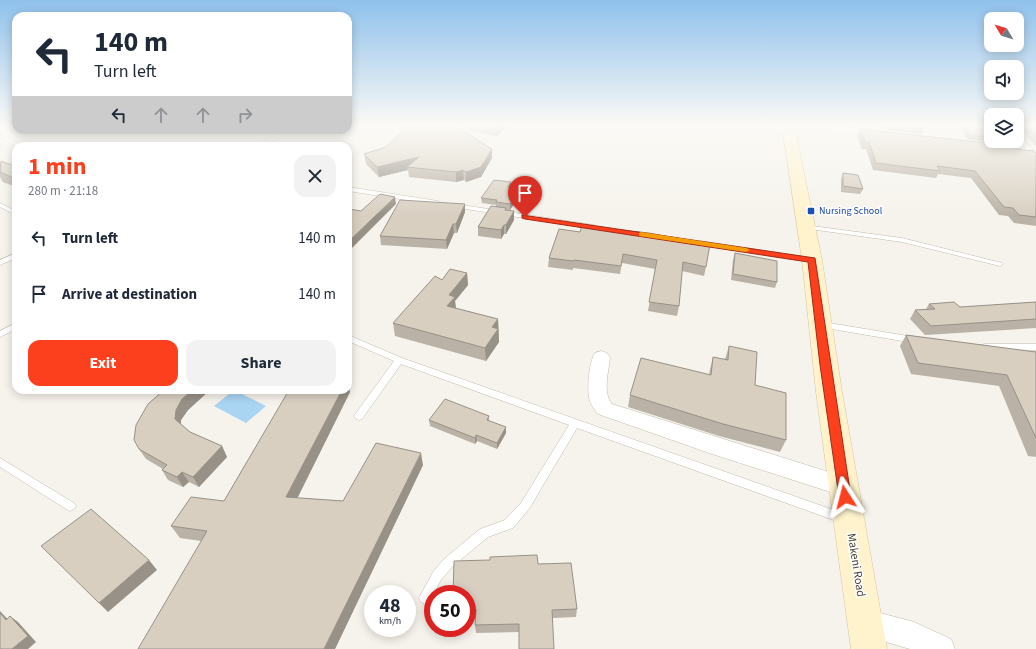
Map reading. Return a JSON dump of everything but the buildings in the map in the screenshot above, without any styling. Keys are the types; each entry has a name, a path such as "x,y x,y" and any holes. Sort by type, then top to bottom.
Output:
{"main road":[{"name":"Makeni Road","path":"797,155 806,227 812,260 848,521 867,636"}],"street":[{"path":"601,357 598,398 601,405 605,409 712,445 843,486"},
{"path":"867,636 914,636 941,649"}],"lane":[{"path":"0,173 12,165"},
{"path":"352,190 443,204"},
{"path":"0,205 12,210"},
{"path":"450,205 599,228"},
{"path":"806,227 902,240 1000,264"},
{"path":"696,243 812,260"},
{"path":"0,263 12,257"},
{"path":"820,325 926,342"},
{"path":"0,334 12,328"},
{"path":"352,340 399,360 848,521"},
{"path":"974,347 1036,347"},
{"path":"359,416 399,360"},
{"path":"432,585 437,576 448,563 484,533 509,524 525,506 575,423"},
{"path":"0,462 70,506"}],"water":[{"path":"229,394 242,394 266,406 246,423 214,406"}],"slow traffic":[{"path":"641,235 746,250"}],"place":[{"name":"Nursing School","path":"811,211"}],"route":[{"path":"525,217 812,260 825,365 845,497"}]}
